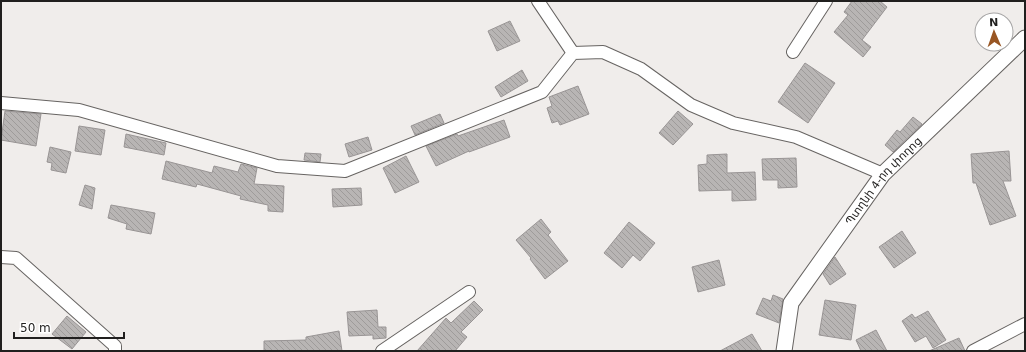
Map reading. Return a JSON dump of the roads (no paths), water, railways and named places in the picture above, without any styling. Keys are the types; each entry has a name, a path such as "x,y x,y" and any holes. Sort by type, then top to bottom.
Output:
{"street":[{"path":"538,1 573,53"},
{"path":"793,52 826,1"},
{"name":"Պտղնի 4-րդ փողոց","path":"784,351 791,303 883,174 1024,43"},
{"path":"1,103 79,110 277,166 345,171 542,92 573,53 603,52 641,69 691,105 733,123 796,137 883,174"},
{"path":"1,257 16,258 115,346 115,351"},
{"path":"382,351 469,292"},
{"path":"973,351 1025,324"}]}
